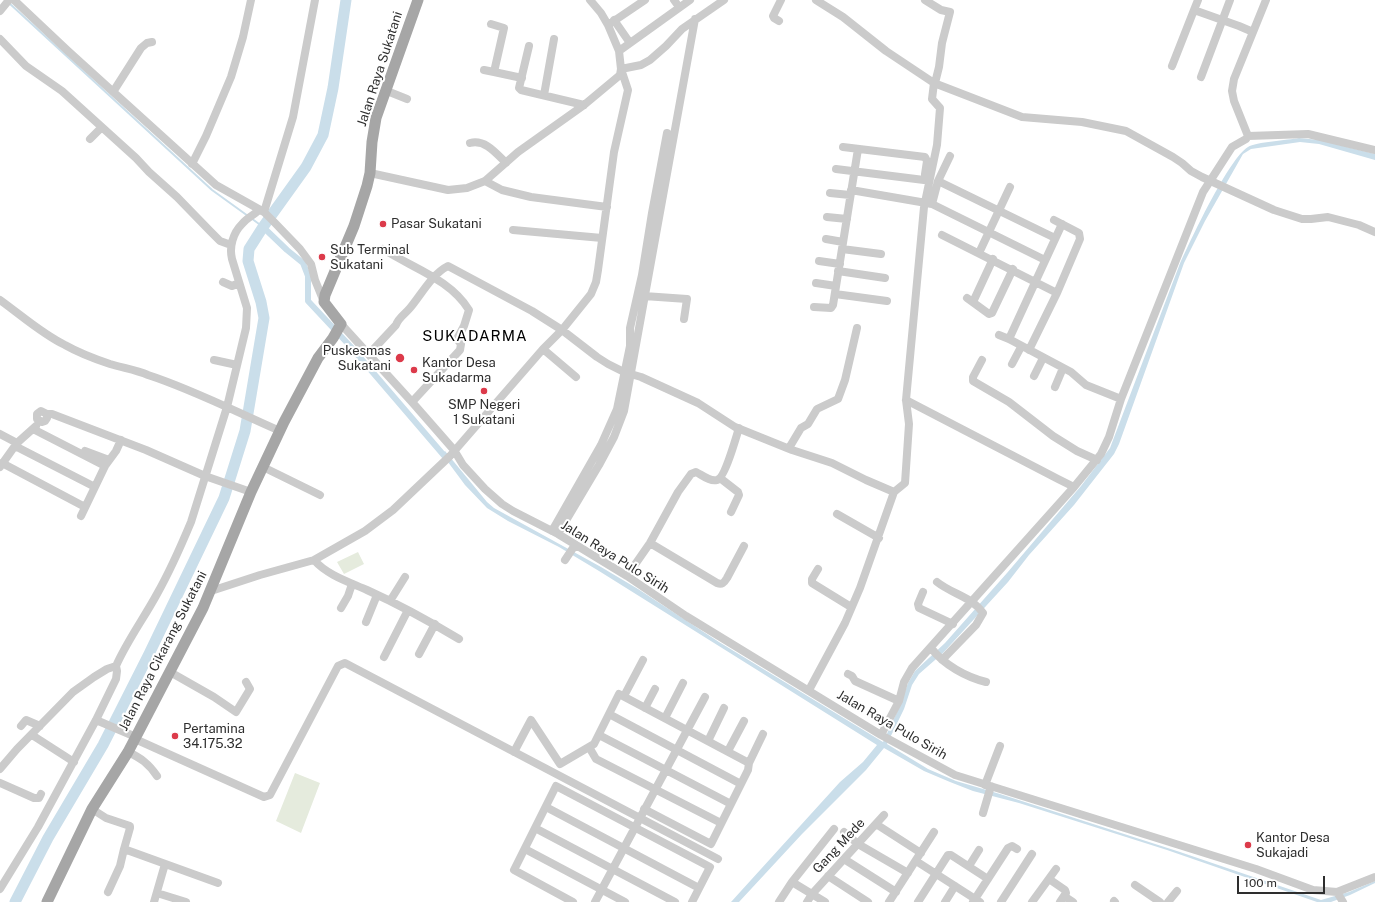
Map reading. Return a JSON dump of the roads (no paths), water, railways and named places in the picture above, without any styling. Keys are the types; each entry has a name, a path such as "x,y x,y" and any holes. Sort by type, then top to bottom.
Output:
{"main road":[{"name":"Jalan Raya Sukatani","path":"324,302 325,295 354,226 368,186 376,118 387,91 416,0"},
{"path":"324,302 338,330"},
{"name":"Jalan Raya Cikarang Sukatani","path":"47,902 92,809 128,752 211,591 248,491 263,467 318,358 338,330"}],"street":[{"path":"1,10 11,0 216,185 275,222 312,264 315,280 324,302"},
{"path":"192,164 206,136 231,77 244,36 251,0"},
{"path":"0,889 38,827 74,762 100,722 117,676 116,666 122,652 157,593 191,522 227,407 247,316 247,308 230,251 231,245 242,223 261,213 293,117 316,0"},
{"path":"611,22 645,0"},
{"path":"674,0 679,7"},
{"path":"618,50 690,0"},
{"path":"621,69 641,65 650,60 670,43 682,30 724,0"},
{"path":"779,22 773,16 781,0"},
{"path":"816,0 843,17 886,51 934,83 1022,117 1082,122 1126,131 1182,162 1191,171 1274,210 1302,219 1311,220 1328,217 1359,225 1375,232"},
{"path":"809,690 835,643 852,607 879,538 894,492 905,484 909,424 906,400 925,203 939,124 940,108 932,99 934,83 939,67 942,43 950,12 941,10 925,0"},
{"path":"1172,66 1198,0"},
{"path":"1201,77 1230,0"},
{"path":"1248,136 1234,101 1232,91 1234,79 1266,0"},
{"path":"594,2 630,43"},
{"path":"1194,10 1253,32"},
{"path":"631,374 630,328 648,257 696,20"},
{"path":"211,591 314,560 372,526 413,493 449,456 543,349 562,330 591,294 598,270 614,152 628,90 621,69 611,22"},
{"path":"491,24 504,28 494,72"},
{"path":"0,39 26,66 62,91 177,197 210,232 220,240 231,245"},
{"path":"544,95 554,39"},
{"path":"113,92 141,48 147,43 152,42"},
{"path":"529,46 519,88 521,90 584,105"},
{"path":"370,173 448,190 467,188 485,181 523,148 584,105 620,75 621,69"},
{"path":"484,70 522,78"},
{"path":"387,91 407,99"},
{"path":"90,139 101,128"},
{"path":"555,533 579,484 591,471 614,437 615,424 624,411 644,296 648,257 667,133"},
{"path":"886,738 907,675 974,603 1101,454 1109,437 1121,399 1203,192 1212,182 1232,147 1246,139 1248,136 1308,134 1375,150"},
{"path":"470,143 482,143 506,163"},
{"path":"843,147 925,157 927,166 924,180 925,203"},
{"path":"814,307 831,308 858,149"},
{"path":"925,203 950,156"},
{"path":"836,169 924,180"},
{"path":"485,181 502,190 518,194 607,207"},
{"path":"938,181 1055,238"},
{"path":"979,253 1010,187"},
{"path":"830,193 851,193 925,203 989,232 1045,260"},
{"path":"827,216 847,219"},
{"path":"1009,339 1055,238 1058,222 1079,233 1080,236 1057,292 1025,348 1012,364"},
{"path":"513,230 602,238"},
{"path":"942,235 1057,292"},
{"path":"826,239 842,245 881,254"},
{"path":"383,249 449,288 469,310 464,326 457,339 461,344 460,350 412,402"},
{"path":"993,259 970,300 989,314 992,313 1013,269"},
{"path":"819,261 885,278"},
{"path":"369,354 396,325 398,320 434,278 445,266 448,266 532,311 562,330 597,357 631,374 698,403 730,424 789,448 832,463 894,492"},
{"path":"223,282 232,286 239,282"},
{"path":"816,284 835,290 887,301"},
{"path":"644,296 687,300 684,319"},
{"path":"0,300 68,347 111,364 148,374 280,431"},
{"path":"789,448 801,428 808,424 817,409 838,399 857,328"},
{"path":"338,330 369,354 412,402 449,456"},
{"path":"999,335 1063,368 1086,385 1121,399"},
{"path":"543,349 576,377"},
{"path":"1034,376 1043,358"},
{"path":"214,360 237,366"},
{"path":"982,360 973,381 1009,402 1053,436 1077,452 1097,460"},
{"path":"1055,387 1063,368"},
{"path":"906,400 1074,486"},
{"path":"85,507 1,465 16,444 40,421 44,422 46,420 47,414 68,419 205,476 248,491"},
{"path":"627,576 650,543 678,492 691,474 696,472 710,479 717,480 720,478 725,470 739,428"},
{"path":"33,429 76,451 78,448 107,463"},
{"path":"0,434 95,487"},
{"path":"81,516 107,463 116,451 121,440"},
{"name":"Jalan Raya Pulo Sirih","path":"449,456 463,465 493,498 513,511 555,533 570,552 627,576 686,616 886,738 955,775 989,789 1256,869 1313,890 1340,897 1375,877"},
{"path":"263,467 320,495"},
{"path":"555,533 588,484 591,471"},
{"path":"720,478 738,492 739,495 731,512"},
{"path":"579,484 588,484"},
{"path":"837,514 879,538"},
{"path":"650,543 721,584 724,583 744,546"},
{"path":"314,560 319,566 352,584 408,610 459,638"},
{"path":"818,569 812,579 812,583 852,607"},
{"path":"390,601 405,577"},
{"path":"937,582 945,588 974,603 983,611 983,614 976,625 941,659"},
{"path":"341,608 352,584"},
{"path":"923,592 918,604 919,608 953,624"},
{"path":"366,622 377,595"},
{"path":"384,657 408,610"},
{"path":"419,654 435,624"},
{"path":"932,649 941,659 968,676 986,682"},
{"path":"624,696 643,660"},
{"path":"100,722 264,797 268,797 338,666 345,663 718,859"},
{"path":"0,769 17,749 80,686 100,673 116,666"},
{"path":"170,672 214,697 236,712 250,689 246,682"},
{"path":"848,674 852,676 855,682 899,701"},
{"path":"665,718 683,683"},
{"path":"645,708 655,689"},
{"path":"514,752 531,720 560,764 594,744 619,694 749,763"},
{"path":"595,902 639,817 705,697"},
{"path":"708,741 724,708"},
{"path":"609,714 741,784"},
{"path":"21,726 26,720 40,726"},
{"path":"728,751 744,721"},
{"path":"644,808 711,844 748,770 749,763 763,734"},
{"path":"32,735 74,762"},
{"path":"599,735 731,804"},
{"path":"983,814 1000,746"},
{"path":"589,747 596,759 721,823"},
{"path":"128,752 146,761 157,776"},
{"path":"0,783 34,798 38,798 41,794"},
{"path":"573,902 514,870 556,786 710,867 692,902"},
{"path":"546,807 699,888"},
{"path":"92,809 106,818 130,826 120,866 108,892"},
{"name":"Gang Mede","path":"807,902 828,876 884,816"},
{"path":"876,824 921,853"},
{"path":"535,828 675,902"},
{"path":"779,902 792,882 834,829"},
{"path":"844,832 858,844 908,873"},
{"path":"889,902 934,832"},
{"path":"916,861 956,886 976,901 1008,848 1012,846 1017,849"},
{"path":"124,849 218,883"},
{"path":"525,849 625,902"},
{"path":"968,866 979,850"},
{"path":"1001,902 1032,854"},
{"path":"918,902 948,855 951,855 988,879"},
{"path":"844,859 896,892"},
{"path":"154,902 165,864"},
{"path":"1032,902 1056,869"},
{"path":"828,876 868,902"},
{"path":"1049,879 1065,890 1066,893 1062,899 1073,902"},
{"path":"792,882 825,902"},
{"path":"1135,885 1160,902"},
{"path":"945,902 956,886"},
{"path":"1168,902 1177,891"},
{"path":"157,893 186,902"}],"water":[{"path":"1299,138 1319,140 1375,154 1375,160 1319,144 1300,142 1251,149 1243,154 1205,221 1184,263 1119,444 1114,454 1074,505 1029,555 1008,582 943,653 919,674 912,685 904,709 887,744 928,769 956,781 1180,852 1321,900 1349,892 1375,881 1375,883 1331,902 1317,902 1167,850 1019,803 973,791 924,771 884,748 866,770 802,834 739,902 731,902 840,782 863,762 877,745 599,571 559,547 508,521 487,508 465,485 442,454 445,451 487,502 494,508 638,589 719,642 883,742 900,706 908,683 915,671 945,643 1007,573 1081,486 1110,448 1179,266 1210,202 1220,183 1231,167 1240,154 1252,145"}],"waterway":[{"path":"15,902 48,838 103,745 149,654 224,498 245,431 264,318 261,302 248,261 249,249 306,167 323,135 333,88 346,0"},
{"path":"9,3 212,190 248,216"},
{"path":"251,218 263,227"},
{"path":"263,227 303,263 308,276 308,301 351,347 447,459"}],"place":[{"name":"Pasar Sukatani","path":"383,224"},
{"name":"Sub Terminal Sukatani","path":"322,257"},
{"name":"Puskesmas Sukatani","path":"400,358"},
{"name":"Kantor Desa Sukadarma","path":"414,370"},
{"name":"SMP Negeri 1 Sukatani","path":"484,391"},
{"name":"Pertamina 34.175.32","path":"175,736"},
{"name":"Kantor Desa Sukajadi","path":"1248,845"}],"district":[{"name":"SUKADARMA","path":"475,336"}]}
